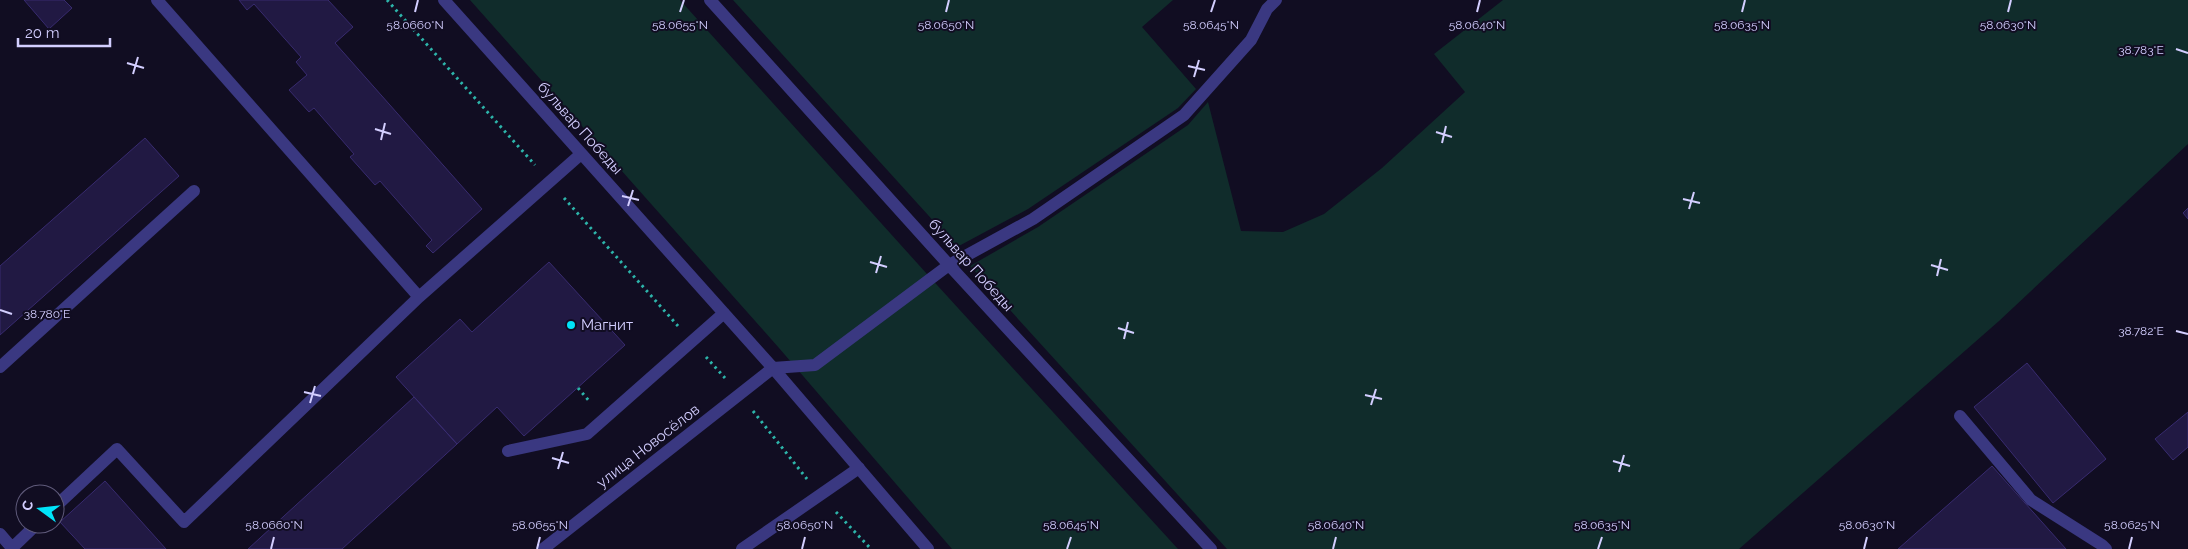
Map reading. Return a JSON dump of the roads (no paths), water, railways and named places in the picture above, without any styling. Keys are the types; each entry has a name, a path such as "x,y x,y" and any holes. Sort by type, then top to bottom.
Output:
{"street":[{"path":"157,0 419,297"},
{"name":"бульвар Победы","path":"444,0 773,368 928,549"},
{"name":"бульвар Победы","path":"710,0 949,265 1211,549"},
{"path":"773,368 815,365 949,265 1033,219 1184,115 1251,40 1267,9 1276,0"},
{"path":"65,499 118,449 184,522 419,297 581,154"},
{"path":"0,367 194,191"},
{"path":"508,451 587,434 724,313"},
{"name":"улица Новосёлов","path":"542,549 773,368"},
{"path":"1960,416 2031,500 2102,544 2106,549"},
{"path":"742,549 859,468"},
{"path":"0,534 13,548 27,534"}],"place":[{"name":"Магнит","path":"571,325"}]}
